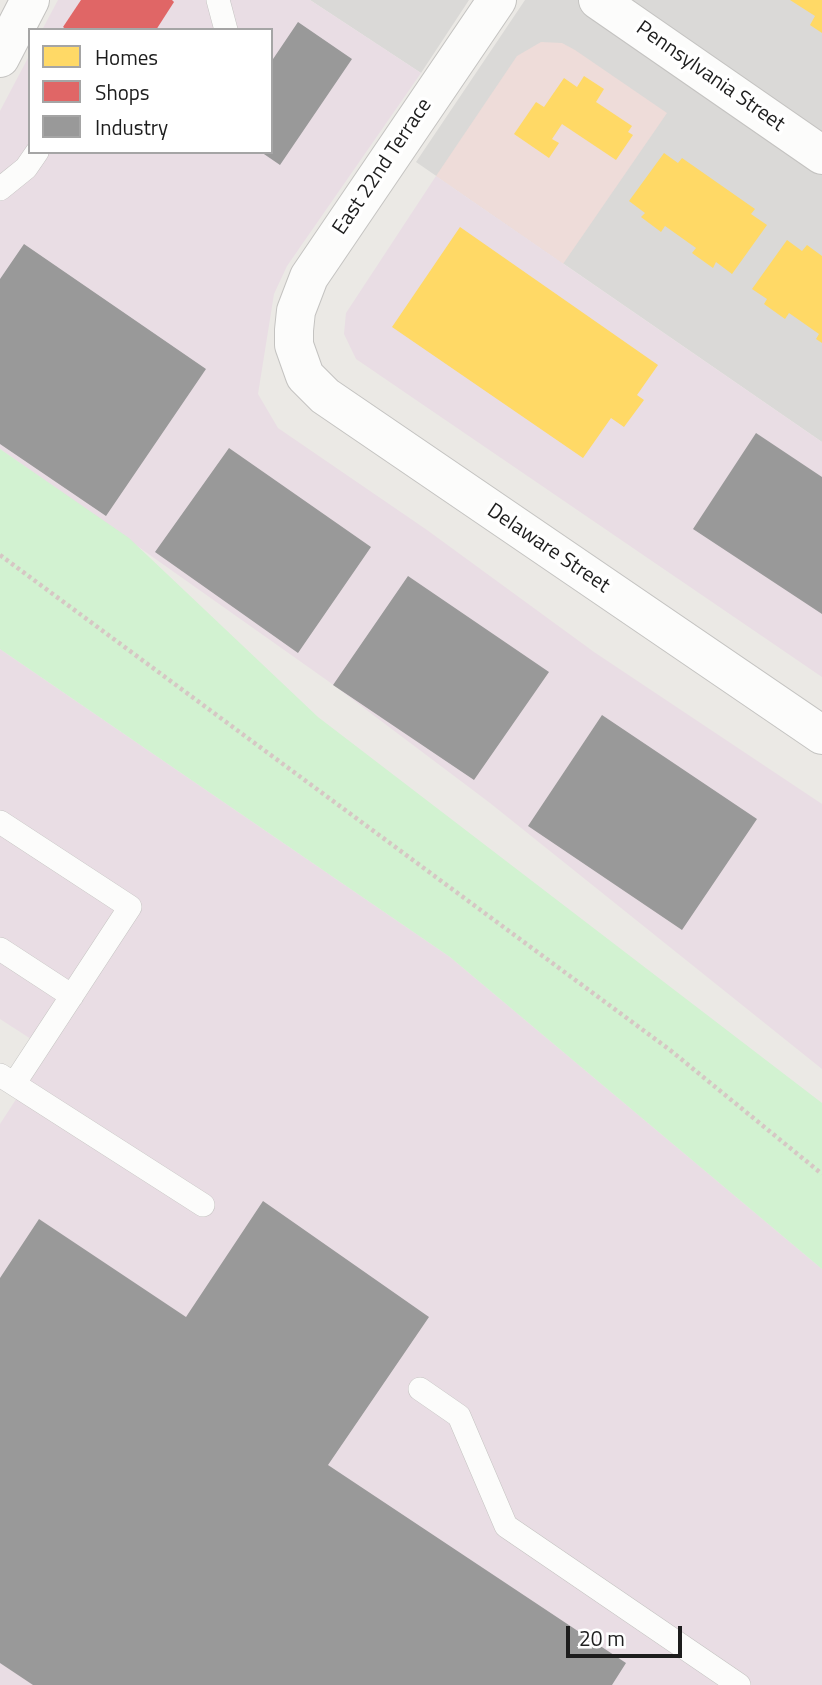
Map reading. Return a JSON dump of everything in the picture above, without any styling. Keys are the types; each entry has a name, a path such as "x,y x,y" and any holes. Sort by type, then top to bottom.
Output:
{"street":[{"path":"0,58 30,0"},
{"name":"East 22nd Terrace","path":"294,345 296,311 309,277 497,0"},
{"name":"Pennsylvania Street","path":"598,0 822,155"},
{"name":"Delaware Street","path":"294,345 306,376 325,396 822,735"}],"lane":[{"path":"218,0 225,28"},
{"path":"0,189 35,154"},
{"path":"0,822 130,906 72,996 7,1079 204,1205"},
{"path":"0,949 72,996"},
{"path":"420,1389 459,1416 506,1526 738,1685"}],"path":[{"path":"0,555 670,1050 822,1174"}],"shaded area":[{"path":"58,0 310,0 421,73 287,266 274,294 258,394 278,428 427,530 594,652 822,804 822,1069 490,803 328,681 0,449 0,111 28,58 28,154 273,154 273,28 43,28"},
{"path":"310,0 469,0 421,73"},
{"path":"525,0 822,0 822,442 416,162"},
{"path":"541,42 562,43 575,50 667,113 563,264 436,176 517,56"},
{"path":"436,176 822,442 822,677 356,359 344,334 346,313"},
{"path":"0,649 450,957 822,1269 822,1685 0,1685 0,1124 48,1050 0,1019"}],"green space":[{"path":"0,449 129,538 318,717 822,1103 822,1269 450,957 0,649"}],"building: Homes":[{"path":"790,0 822,0 822,33 810,25 815,16"},
{"path":"584,76 604,89 596,102 632,126 628,132 633,135 616,160 562,124 552,139 559,143 549,158 514,134 536,102 544,107 564,78 577,87"},
{"path":"664,153 678,163 682,158 755,209 751,214 767,225 732,274 716,262 713,268 692,253 696,248 665,226 661,232 641,217 645,213 629,201"},
{"path":"460,227 658,365 637,395 644,400 624,427 611,418 583,458 392,327"},
{"path":"787,240 802,251 807,245 822,256 822,343 816,339 819,334 789,313 785,319 764,304 767,299 752,289"}],"building: Shops":[{"path":"81,0 174,2 157,28 63,27"}],"building: Industry":[{"path":"298,22 352,59 280,165 264,154 273,154 273,59"},
{"path":"24,244 206,369 106,516 0,444 0,279"},
{"path":"756,433 822,477 822,614 693,529"},
{"path":"229,448 371,547 298,653 155,552"},
{"path":"408,576 549,672 474,780 333,685"},
{"path":"602,715 757,819 682,930 528,826"},
{"path":"263,1201 429,1317 328,1465 626,1663 612,1685 33,1685 0,1663 0,1278 39,1219 186,1317"}]}
